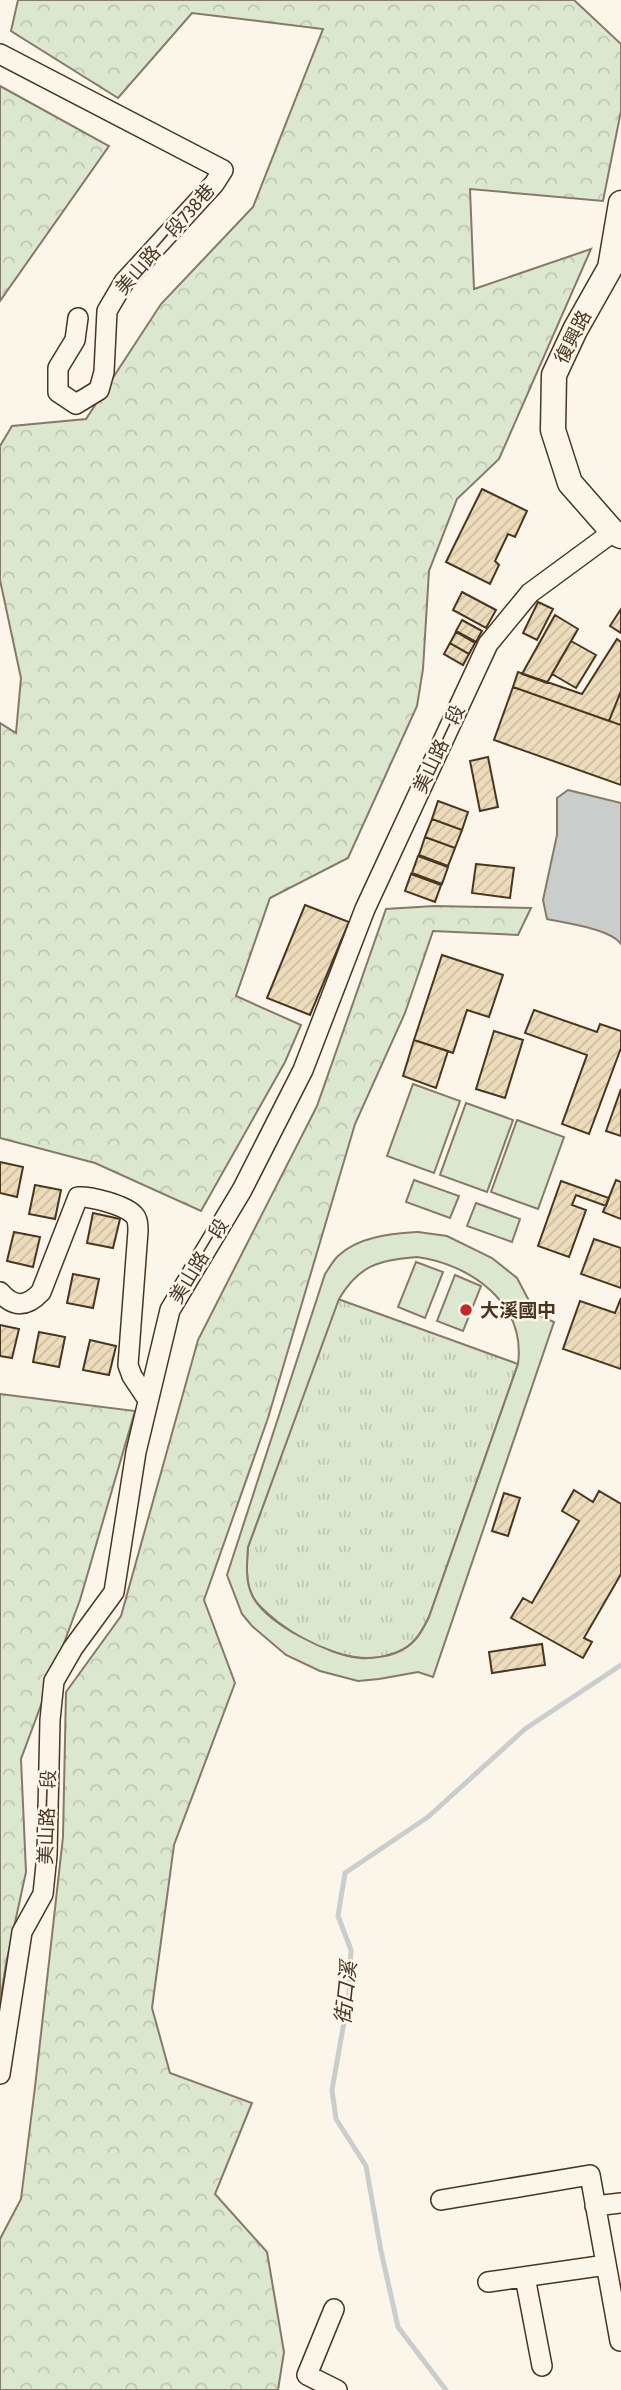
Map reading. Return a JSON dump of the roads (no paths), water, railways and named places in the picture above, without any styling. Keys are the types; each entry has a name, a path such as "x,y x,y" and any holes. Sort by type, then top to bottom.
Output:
{"main road":[{"name":"復興路","path":"617,534 570,483 553,430 554,375 575,330 610,268 620,219"}],"street":[{"name":"美山路一段738巷","path":"0,54 223,170 214,184 124,282 107,311 104,372 99,390 76,404 58,392 58,368 75,340 78,318"},
{"name":"美山路一段","path":"0,2074 22,1932 43,1894 54,1681 73,1648 114,1592 136,1452 170,1310 242,1190 303,1070 365,909 488,644 530,593 617,534"},
{"path":"0,1292 9,1302 20,1304 32,1302 41,1292 78,1197 124,1208 134,1214 138,1231 128,1365 148,1400"},
{"path":"441,2200 590,2175 620,2341"},
{"path":"595,2206 621,2203"},
{"path":"488,2282 606,2265"},
{"path":"525,2277 542,2367"},
{"path":"334,2309 307,2375 337,2390"}],"waterway":[{"name":"街口溪","path":"446,2390 398,2327 366,2166 336,2119 332,2090 349,1994 351,1950 338,1916 345,1873 428,1817 525,1729 621,1665"}],"place":[{"name":"大溪國中","path":"466,1310"}]}
